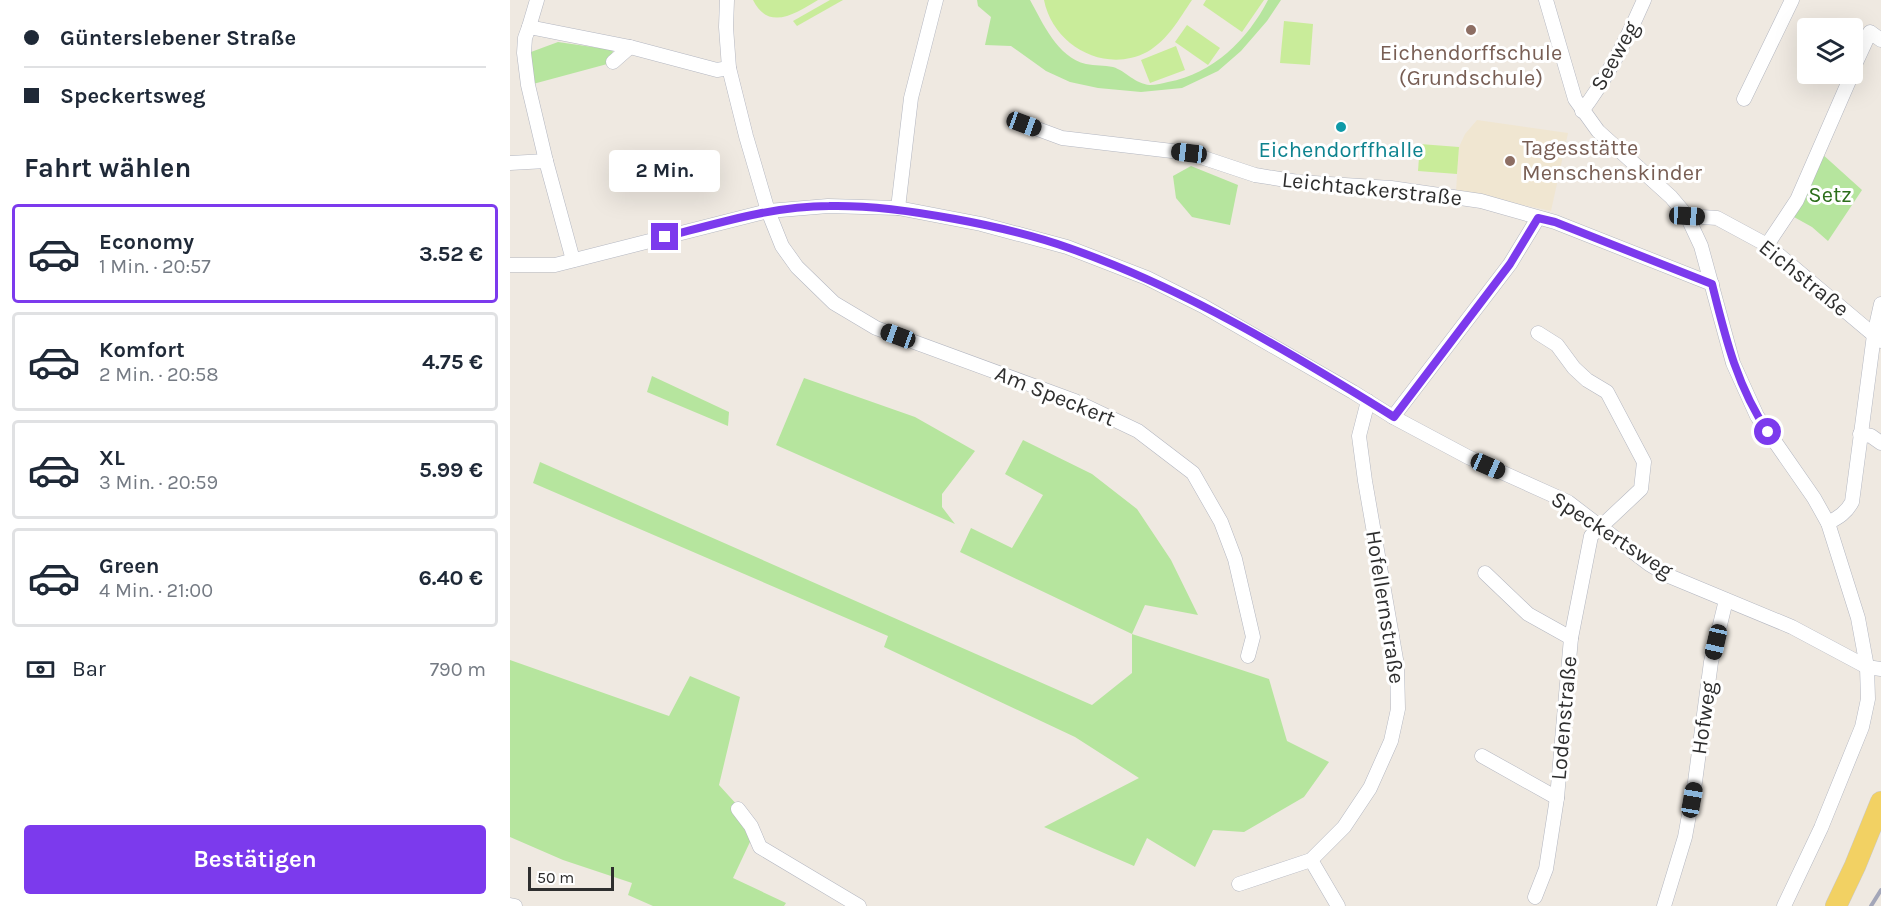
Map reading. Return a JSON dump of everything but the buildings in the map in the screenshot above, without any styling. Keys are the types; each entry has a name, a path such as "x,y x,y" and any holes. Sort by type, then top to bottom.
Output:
{"main road":[{"path":"1836,906 1856,866 1881,802"}],"street":[{"path":"537,0 525,39 525,70 546,161 573,260"},
{"name":"Am Speckert","path":"727,0 729,68 768,211 782,246 797,267 834,303 876,328 1076,401 1138,431 1193,473 1221,522 1235,559 1253,637 1248,656"},
{"path":"898,208 911,98 936,0"},
{"path":"1546,0 1575,99 1582,111 1598,131 1671,197 1687,216 1701,246 1732,363 1756,416 1814,498 1828,523 1874,668 1862,727 1821,828 1785,906"},
{"name":"Seeweg","path":"1582,111 1595,94 1626,41 1644,0"},
{"path":"1744,99 1792,0"},
{"path":"529,27 630,47 717,70 729,68"},
{"path":"1863,48 1870,32 1881,40"},
{"path":"613,62 630,47"},
{"path":"1767,245 1797,200 1847,84"},
{"name":"Leichtackerstraße","path":"1024,124 1062,138 1189,153 1254,175 1298,182 1391,188 1481,201 1555,222 1712,284"},
{"path":"510,163 546,161"},
{"name":"Speckertsweg","path":"510,265 555,265 768,211 828,206 898,208 981,224 1067,247 1147,278 1203,306 1394,417 1468,457 1568,502 1649,564 1669,576 1792,627 1874,668"},
{"name":"Eichstraße","path":"1687,216 1717,218 1767,245 1878,338"},
{"path":"1394,417 1510,264 1538,218"},
{"path":"1828,523 1847,511 1852,502 1860,434 1878,338 1881,304"},
{"path":"1538,333 1557,345 1574,368 1587,380 1607,392 1644,462 1641,489 1600,527"},
{"name":"Hofellernstraße","path":"1239,884 1311,860 1344,827 1370,788 1391,741 1398,709 1397,664 1359,436 1368,401"},
{"path":"1860,434 1871,436 1881,443"},
{"name":"Lodenstraße","path":"1535,897 1546,869 1557,798 1571,638 1591,536 1600,527"},
{"name":"Lodenstraße","path":"1485,573 1528,614 1571,638"},
{"name":"Hofweg","path":"1665,906 1685,837 1712,662 1726,600"},
{"name":"Lodenstraße","path":"1482,756 1557,798"},
{"path":"738,809 751,826 760,848 859,906"},
{"path":"1311,860 1338,906"},
{"path":"510,905 515,906"}],"shaded area":[{"name":"Tagesstätte Menschenskinder","path":"1477,120 1568,133 1551,211 1456,191 1459,147 1465,134"}],"green space":[{"path":"753,0 818,0 792,14 775,17 759,10"},
{"path":"830,0 843,0 797,26 793,21"},
{"path":"977,0 1030,0 1052,38 1067,54 1086,64 1113,67 1150,85 1184,78 1214,63 1239,41 1268,0 1281,0 1267,21 1241,51 1218,71 1182,88 1141,92 1098,88 1070,82 1046,71 1011,46 985,45 991,17 978,6"},
{"path":"1044,0 1192,0 1172,29 1154,47 1131,58 1114,60 1083,51 1069,42 1058,31 1049,16"},
{"path":"1206,0 1264,0 1242,32 1203,5"},
{"path":"1284,21 1313,24 1310,65 1280,63"},
{"path":"1187,25 1220,48 1208,65 1175,42"},
{"path":"558,42 613,50 611,63 533,84 531,52"},
{"path":"1176,46 1185,70 1150,83 1141,60"},
{"path":"1420,144 1459,147 1457,174 1418,171"},
{"name":"Setz","path":"1821,153 1862,190 1828,241 1812,227 1794,217"},
{"path":"1191,166 1238,185 1230,225 1192,217 1176,198 1173,176"},
{"path":"652,376 729,412 728,426 647,392"},
{"path":"804,378 915,417 975,451 942,494 942,507 955,524 776,445"},
{"path":"1023,440 1092,474 1137,509 1171,560 1198,615 1145,605 1132,634 960,552 971,528 1012,548 1043,495 1005,474"},
{"path":"540,462 1092,705 1132,673 1132,634 1269,679 1287,741 1329,762 1304,797 1244,832 1213,830 1195,867 1147,838 1134,866 1044,827 1139,778 1075,737 884,647 888,636 533,483"},
{"path":"510,660 669,716 690,676 740,697 719,785 757,827 733,878 786,903 784,906 653,906 628,895 632,883 563,860 510,837"}],"railway":[{"path":"1871,906 1881,890"}],"place":[{"name":"Eichendorffschule (Grundschule)","path":"1471,30"},
{"name":"Eichendorffhalle","path":"1341,127"},
{"name":"Tagesstätte Menschenskinder","path":"1510,161"}],"route":[{"path":"665,237 768,211 828,206 898,208 981,224 1067,247 1147,278 1203,306 1394,417 1510,264 1538,218 1555,222 1712,284 1732,363 1756,416 1768,432"}]}
